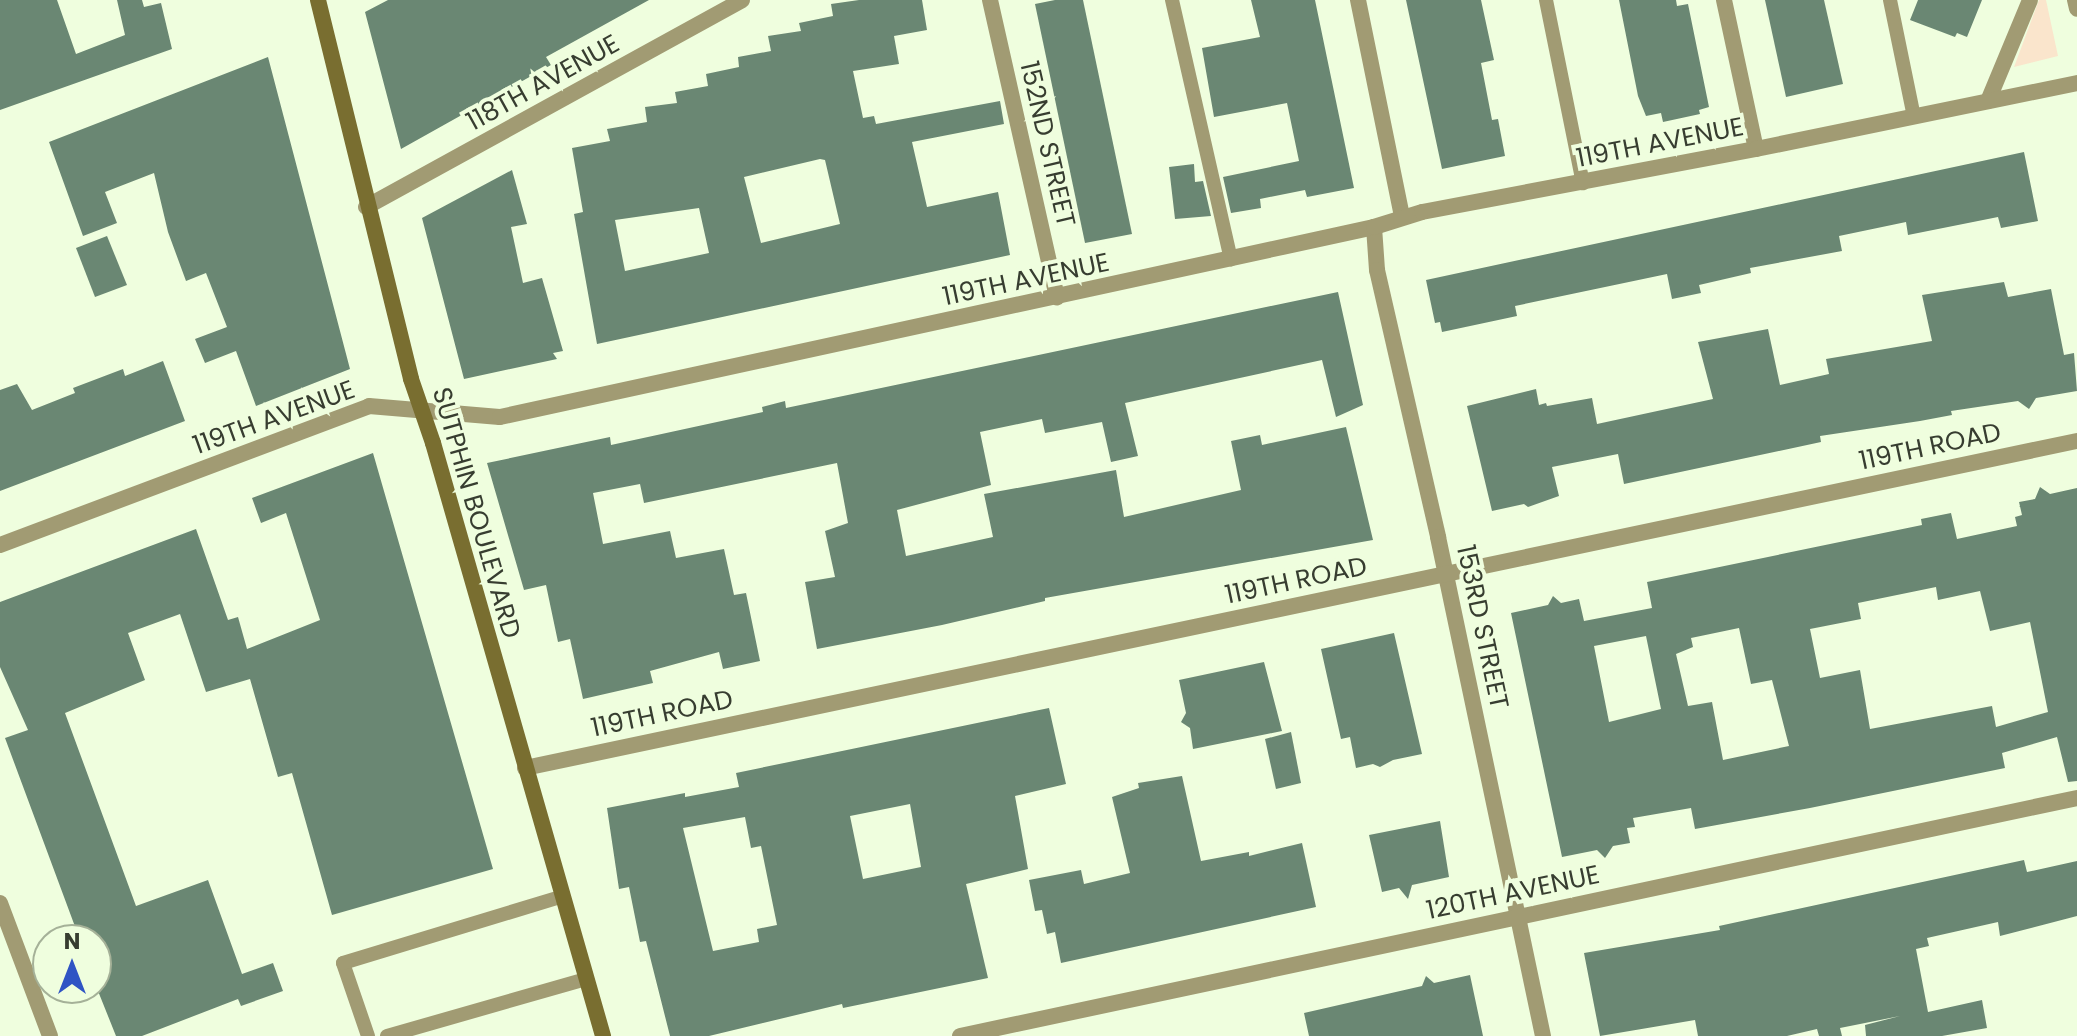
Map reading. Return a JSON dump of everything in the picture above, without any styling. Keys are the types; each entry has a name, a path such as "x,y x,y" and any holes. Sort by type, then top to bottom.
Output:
{"main road":[{"name":"SUTPHIN BOULEVARD","path":"318,0 366,207 603,1036"}],"street":[{"name":"118TH AVENUE","path":"366,207 742,0"},
{"name":"152ND STREET","path":"990,0 1057,298"},
{"path":"1358,0 1402,217"},
{"path":"1724,0 1756,149"},
{"path":"1988,101 2030,0"},
{"path":"2075,0 2077,9"},
{"name":"119TH AVENUE","path":"0,545 369,406 500,417 1057,298 1374,227 1402,217 2077,83"},
{"name":"153RD STREET","path":"1374,227 1377,270 1543,1036"},
{"name":"119TH ROAD","path":"525,768 2077,441"},
{"name":"120TH AVENUE","path":"960,1036 2077,798"},
{"path":"0,903 50,1036"}],"lane":[{"path":"1172,0 1231,259"},
{"path":"1546,0 1583,183"},
{"path":"1890,0 1914,117"},
{"path":"368,1036 343,963 563,896"},
{"path":"387,1036 586,979"}],"shaded area":[{"path":"2039,0 2046,0 2058,56 2014,67"}],"building":[{"path":"0,0 57,0 76,54 125,35 117,0 142,0 144,7 161,3 172,49 0,110"},
{"path":"388,0 649,0 546,57 551,65 401,149 365,12"},
{"path":"859,0 922,0 927,30 894,36 899,64 853,71 863,118 874,116 876,124 1000,101 1004,124 912,142 927,207 998,192 1010,255 597,344 574,214 583,212 572,148 610,141 607,129 647,122 645,107 677,103 675,92 708,86 706,74 739,67 738,57 771,51 768,36 801,31 799,23 833,16 831,4","holes":["825,160 840,224 761,243 744,177","699,208 709,253 625,271 615,220"]},
{"path":"1083,0 1132,234 1085,243 1035,4"},
{"path":"1251,0 1315,0 1354,188 1307,197 1305,190 1260,199 1261,208 1231,213 1223,177 1299,161 1287,103 1214,117 1202,48 1260,37"},
{"path":"1406,0 1481,0 1494,60 1481,63 1492,120 1498,119 1505,156 1442,169"},
{"path":"1619,0 1676,0 1677,6 1688,4 1709,107 1699,110 1700,114 1663,122 1661,113 1646,116 1638,96"},
{"path":"1765,0 1824,0 1843,84 1786,97"},
{"path":"1918,0 1982,0 1967,37 1957,33 1955,37 1910,20"},
{"path":"268,57 350,369 256,406 236,351 205,363 195,339 227,327 206,273 186,281 168,232 154,173 105,192 117,223 83,236 49,142"},
{"path":"2024,152 2038,221 2001,228 1998,217 1908,235 1906,222 1839,236 1842,251 1750,268 1751,273 1699,285 1701,293 1672,299 1667,274 1515,306 1517,316 1442,332 1440,322 1435,323 1426,280"},
{"path":"1194,164 1195,182 1203,181 1211,216 1175,219 1169,167"},
{"path":"512,170 527,224 511,227 523,283 542,278 563,351 553,353 557,359 464,379 422,218"},
{"path":"107,236 127,285 95,297 76,248"},
{"path":"2004,282 2008,297 2051,289 2064,355 2074,353 2077,391 2036,398 2029,409 2018,401 1951,411 1952,415 1820,436 1821,442 1624,484 1618,454 1552,467 1559,496 1528,507 1524,504 1492,511 1467,406 1536,389 1539,405 1592,398 1597,424 1713,399 1698,342 1768,329 1780,385 1829,374 1826,359 1932,341 1922,295"},
{"path":"1338,292 1363,405 1336,417 1322,360 1125,403 1138,456 1111,462 1102,422 1045,433 1042,419 980,432 991,485 897,510 906,556 993,537 984,494 1116,470 1124,517 1241,490 1231,441 1260,435 1262,445 1346,427 1373,540 1045,598 1045,601 942,625 817,649 805,582 835,577 825,531 848,523 837,463 644,503 640,484 593,493 603,544 670,531 676,558 724,549 734,595 746,593 760,661 723,669 719,652 650,671 653,683 583,699 570,639 558,642 546,585 524,590 487,463 610,437 611,445 763,412 762,407 785,401 786,408"},
{"path":"163,361 185,421 0,491 0,390 17,384 32,410 75,393 73,388 123,369 125,376"},
{"path":"373,453 493,869 332,915 292,773 278,777 250,679 206,692 180,614 128,633 145,680 65,713 136,906 208,880 242,974 273,963 283,991 241,1006 238,999 142,1036 116,1036 103,1004 112,1004 112,924 74,924 5,738 28,730 0,667 0,602 196,529 228,620 238,617 247,649 320,620 286,513 261,523 252,498"},
{"path":"2040,487 2050,494 2077,488 2077,781 2068,782 2057,737 2002,753 2005,768 1810,808 1695,829 1691,808 1633,818 1635,827 1627,828 1630,843 1613,846 1605,858 1597,850 1562,857 1511,613 1548,605 1553,596 1561,603 1579,599 1584,621 1652,608 1647,582 1922,525 1921,519 1951,513 1957,539 2017,526 2015,517 2022,515 2019,502 2035,499","holes":["1936,587 1938,600 1980,591 1990,631 2030,622 2048,712 1996,727 1992,706 1870,729 1860,670 1820,678 1810,629 1861,619 1858,603","1739,628 1751,684 1772,680 1789,746 1723,760 1712,702 1688,706 1676,654 1693,647 1691,638","1646,636 1661,709 1609,722 1594,646"]},
{"path":"1394,633 1422,754 1393,760 1380,767 1373,764 1356,768 1350,737 1341,739 1321,649"},
{"path":"1264,662 1282,731 1193,749 1190,728 1181,722 1186,713 1179,680"},
{"path":"1049,708 1066,784 1015,796 1028,869 966,884 988,978 843,1008 842,1004 709,1036 670,1036 646,941 640,942 629,887 619,889 607,808 685,793 685,797 739,787 736,773","holes":["910,804 921,867 863,879 850,816","745,817 751,848 761,846 777,925 757,929 759,942 713,951 683,828"]},
{"path":"1291,732 1301,783 1276,789 1265,739"},
{"path":"1182,776 1201,861 1249,852 1249,856 1302,843 1316,907 1061,963 1055,932 1047,934 1042,910 1035,911 1029,880 1081,870 1084,884 1130,873 1112,797 1139,788 1138,783"},
{"path":"1440,821 1449,877 1412,885 1408,899 1399,888 1382,892 1369,835"},
{"path":"2024,860 2027,872 2077,861 2077,916 2000,936 1998,922 1927,938 1929,946 1916,949 1928,1012 1982,1000 1987,1028 1942,1036 1866,1036 1865,1025 1900,1016 1840,1028 1842,1036 1819,1036 1817,1029 1787,1036 1698,1036 1695,1020 1600,1036 1584,953 1720,930 1719,926"},
{"path":"1470,975 1483,1036 1309,1036 1304,1013 1422,986 1426,976 1434,983"}]}
